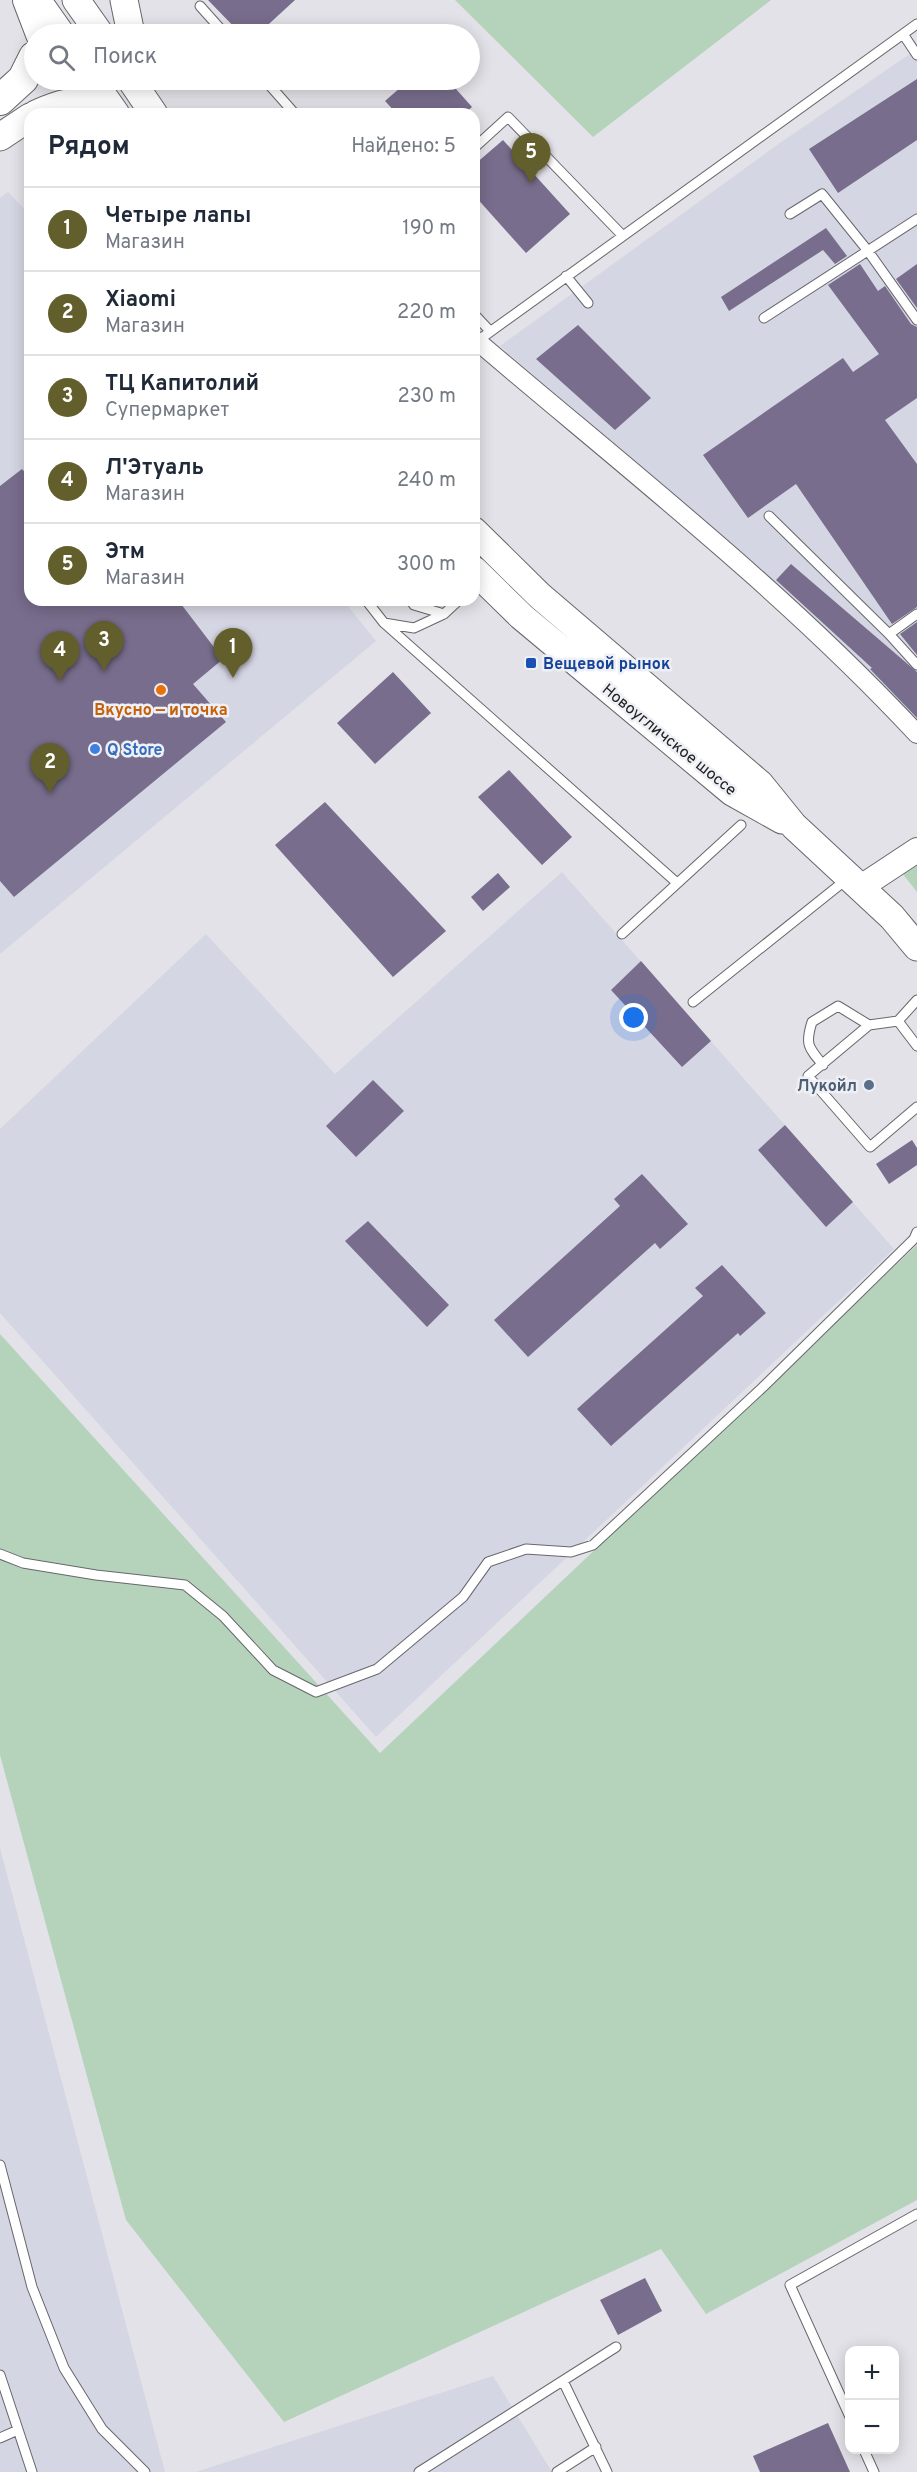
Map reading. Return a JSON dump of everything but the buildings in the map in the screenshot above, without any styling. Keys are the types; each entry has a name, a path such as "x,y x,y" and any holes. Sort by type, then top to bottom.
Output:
{"main road":[{"path":"28,0 37,24"},
{"path":"37,0 54,24"},
{"path":"76,0 93,24"},
{"path":"124,0 129,24"},
{"path":"0,100 24,77"},
{"path":"99,90 112,108"},
{"path":"138,90 150,108"},
{"path":"153,90 161,108"},
{"path":"50,108 62,103 88,103 96,108"},
{"path":"0,137 24,121"},
{"name":"Новоугличское шоссе","path":"480,537 540,596 760,784 794,826 892,917 917,947"},
{"name":"Новоугличское шоссе","path":"480,581 732,792 794,826"}],"street":[{"path":"480,338 831,648 917,734"},
{"path":"855,882 917,849"}],"lane":[{"path":"200,6 216,24"},
{"path":"480,338 917,24"},
{"path":"903,34 917,55"},
{"path":"274,90 291,108"},
{"path":"480,143 508,117 623,236"},
{"path":"790,214 822,194 868,251 917,320"},
{"path":"764,318 917,219"},
{"path":"566,276 588,303"},
{"path":"769,516 889,634 917,665"},
{"path":"371,606 384,623 676,882"},
{"path":"417,606 444,614"},
{"path":"384,623 414,628 444,614 453,606"},
{"path":"889,634 917,614"},
{"path":"622,934 676,882 741,825"},
{"path":"693,1002 855,882"},
{"path":"917,1000 898,1021 869,1025 808,1076 870,1147 917,1107"},
{"path":"823,1065 809,1048 807,1037 812,1022 838,1006 869,1025"},
{"path":"898,1021 917,1046"},
{"path":"0,1554 23,1563 96,1575 185,1585 224,1616 273,1670 316,1692 377,1669 463,1597 488,1562 526,1549 571,1552 593,1545 763,1387 914,1239 917,1232"},
{"path":"0,2165 33,2287 64,2368 102,2429 145,2472"},
{"path":"845,2408 790,2285 917,2214"},
{"path":"419,2472 616,2347"},
{"path":"0,2375 32,2472"},
{"path":"563,2381 607,2472"},
{"path":"0,2438 18,2430"},
{"path":"557,2472 596,2447"},
{"path":"866,2454 874,2472"}],"shaded area":[{"path":"917,49 917,729 500,346 777,145"},
{"path":"8,192 24,209 24,606 348,606 376,641 0,954 0,198"},
{"path":"562,872 894,1249 376,1737 0,1313 0,1129 206,934 335,1074"},
{"path":"0,1848 165,2472 0,2472"},
{"path":"493,2376 552,2472 196,2472"}],"green space":[{"path":"455,0 771,0 593,137"},
{"path":"917,863 917,892 902,873"},
{"path":"917,1245 917,2200 706,2314 661,2249 284,2422 126,2220 0,1755 0,1334 380,1753"}],"place":[{"name":"Этм","path":"531,183"},
{"name":"Вещевой рынок","path":"531,663"},
{"name":"ТЦ Капитолий","path":"104,671"},
{"name":"Четыре лапы","path":"233,678"},
{"name":"Л'Этуаль","path":"60,681"},
{"name":"Вкусно — и точка","path":"161,690"},
{"name":"Q Store","path":"95,749"},
{"name":"Xiaomi","path":"50,793"},
{"name":"Лукойл","path":"869,1085"}]}
